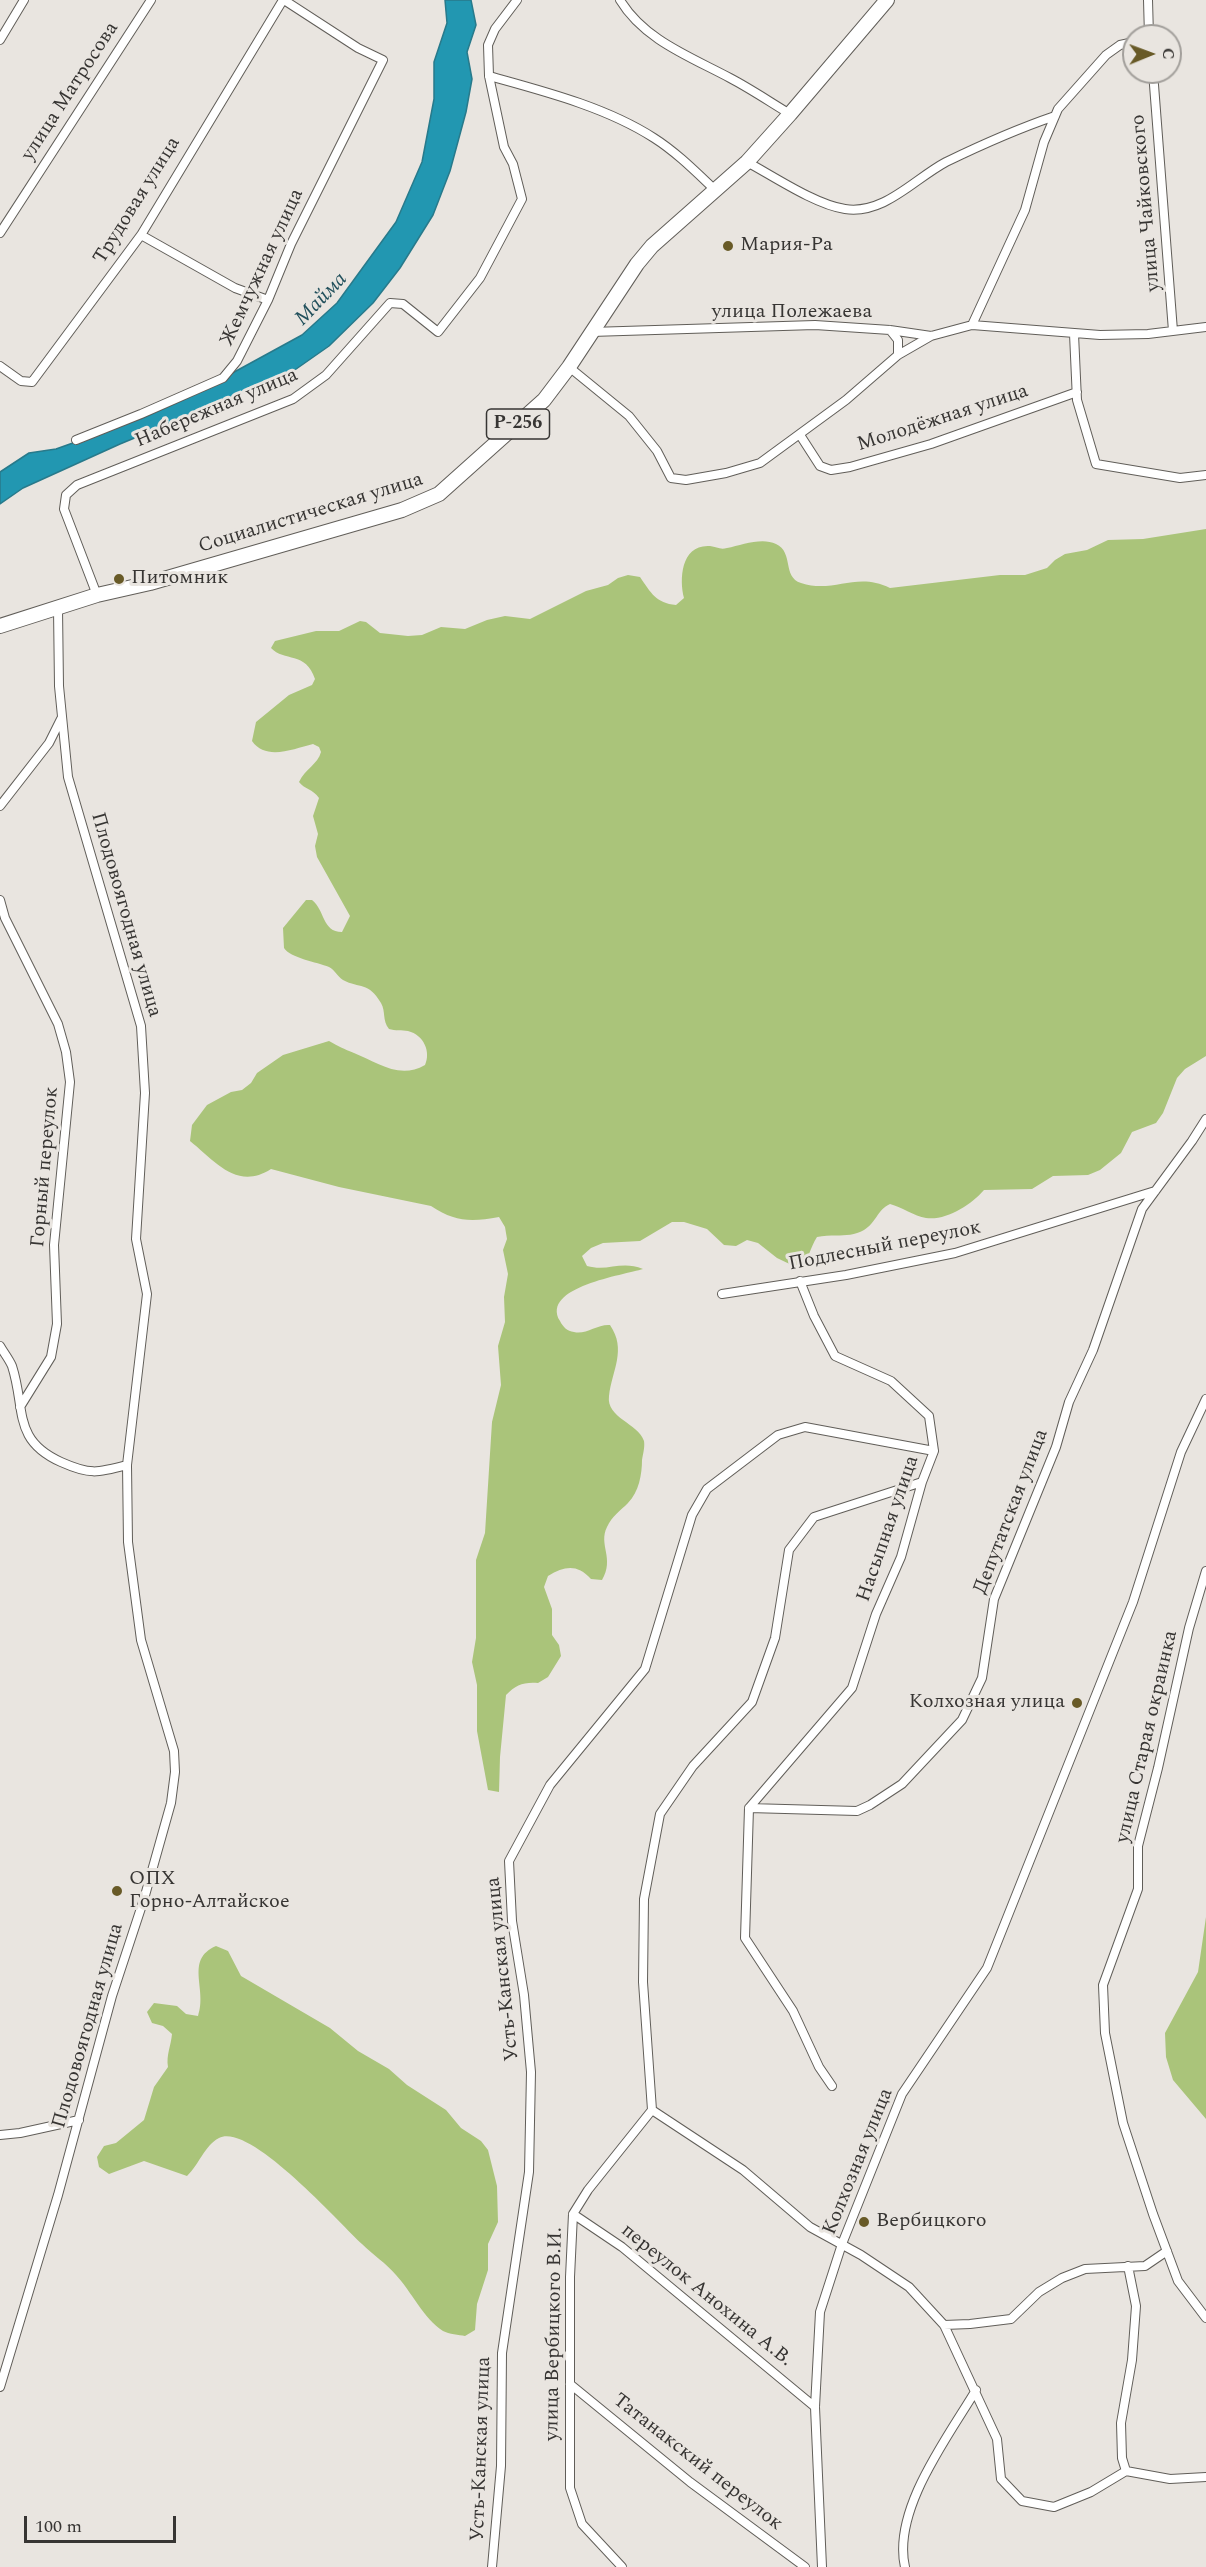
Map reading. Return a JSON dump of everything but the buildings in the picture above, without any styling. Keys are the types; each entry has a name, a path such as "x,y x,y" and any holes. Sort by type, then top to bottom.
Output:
{"main road":[{"name":"Социалистическая улица","path":"0,626 97,595 150,583 419,504 439,494 544,400 569,367 637,264 652,246 747,162 887,0"}],"street":[{"path":"0,40 24,0"},
{"name":"улица Матросова","path":"0,233 151,0"},
{"name":"Жемчужная улица","path":"76,440 223,378 237,361 268,300 291,244 383,60 358,48 283,0"},
{"name":"Трудовая улица","path":"0,366 21,381 32,382 141,235 283,0"},
{"name":"Набережная улица","path":"97,595 64,509 66,495 77,485 293,399 326,375 390,303 403,304 438,332 473,287 502,239 522,199 513,164 504,147 489,76 488,45 495,29 518,0"},
{"path":"621,0 644,28 671,48 749,88 790,114"},
{"path":"1148,0 1149,24"},
{"path":"972,325 1024,210 1044,142 1058,109 1106,55 1122,45"},
{"path":"489,76 563,98 652,137 681,158 714,189"},
{"name":"улица Чайковского","path":"1153,84 1173,331"},
{"path":"747,162 826,205 857,210 881,204 943,164 1006,134 1055,116"},
{"path":"141,235 235,288 268,300"},
{"name":"улица Полежаева","path":"591,332 815,326 890,330 931,336 972,325 1100,335 1206,327"},
{"path":"890,330 898,340 898,355"},
{"path":"1074,334 1077,392 1096,464 1180,478 1206,475"},
{"path":"569,367 629,416 657,451 671,478 686,480 726,473 760,463 800,435 898,355 931,336"},
{"name":"Молодёжная улица","path":"800,435 820,466 831,470 850,467 931,444 1077,392"},
{"name":"Плодовоягодная улица","path":"0,2387 79,2120 112,1996 144,1899 171,1803 175,1772 174,1751 141,1640 128,1542 127,1465 147,1294 136,1239 145,1093 141,1026 68,777 61,719 58,609"},
{"path":"0,806 3,798 49,742 61,719"},
{"name":"Горный переулок","path":"0,900 6,918 58,1024 66,1052 70,1082 54,1245 57,1324 51,1357 20,1407"},
{"name":"Депутатская улица","path":"749,1808 857,1811 902,1784 962,1720 982,1678 994,1599 1056,1446 1069,1402 1093,1350 1142,1209 1206,1119"},
{"name":"Подлесный переулок","path":"722,1294 955,1253 1155,1191"},
{"name":"Насыпная улица","path":"749,1808 852,1688 876,1614 901,1557 922,1482 934,1451 929,1416 891,1381 835,1356 814,1316 800,1281"},
{"path":"0,1346 11,1364 22,1423 30,1440 43,1454 90,1473 127,1465"},
{"name":"Колхозная улица","path":"822,2567 815,2407 820,2312 842,2244 902,2094 987,1968 1133,1602 1181,1452 1206,1399"},
{"name":"Усть-Канская улица","path":"494,2565 501,2466 502,2353 529,2172 531,2072 524,1995 512,1921 509,1861 550,1785 645,1669 692,1515 707,1489 778,1435 806,1427 934,1451"},
{"path":"922,1482 814,1517 795,1541 789,1550 775,1638 752,1702 693,1766 660,1814 644,1899 643,1982 652,2110 743,2170 810,2227 842,2244 909,2287 944,2325 997,2439 1000,2479 1022,2501 1053,2507 1091,2492 1126,2472 1170,2479 1206,2477"},
{"name":"улица Старая окраинка","path":"1206,1571 1189,1628 1138,1846 1138,1889 1103,1985 1105,2033 1123,2123 1178,2281 1206,2318"},
{"path":"749,1808 745,1938 793,2011 812,2054 832,2086"},
{"name":"улица Вербицкого В.И.","path":"622,2567 582,2524 570,2488 570,2277 573,2214 588,2190 652,2110"},
{"path":"0,2135 79,2120"},
{"name":"переулок Анохина А.В.","path":"573,2214 622,2247 815,2407"},
{"path":"944,2325 1011,2319 1039,2292 1062,2278 1085,2270 1145,2266 1167,2251"},
{"path":"1126,2472 1122,2458 1121,2423 1132,2360 1136,2306 1128,2266"},
{"name":"Татанакский переулок","path":"570,2384 690,2482 805,2567"},
{"path":"905,2567 905,2522 929,2468 975,2390"}],"green space":[{"path":"1206,529 1206,1056 1185,1069 1177,1078 1163,1113 1156,1123 1132,1132 1121,1153 1100,1170 1088,1175 1053,1176 1032,1189 984,1190 965,1206 942,1217 922,1217 890,1204 868,1227 858,1233 817,1237 800,1269 777,1258 758,1243 747,1240 736,1246 724,1245 707,1229 684,1222 672,1222 640,1241 603,1243 591,1248 582,1256 587,1266 602,1268 628,1266 643,1269 587,1284 562,1299 557,1309 561,1323 569,1331 578,1333 610,1325 615,1334 618,1352 609,1404 617,1415 636,1429 644,1441 640,1477 632,1499 607,1527 604,1540 607,1565 602,1580 591,1579 581,1571 571,1568 548,1576 544,1587 552,1609 552,1635 559,1645 561,1656 548,1677 538,1683 520,1685 506,1695 499,1792 488,1790 477,1731 477,1685 472,1662 476,1638 476,1560 485,1533 492,1422 501,1385 498,1346 505,1322 504,1297 508,1274 503,1250 507,1239 505,1227 499,1217 480,1220 456,1218 431,1206 339,1187 271,1169 248,1177 237,1175 227,1171 190,1141 192,1125 207,1105 231,1092 242,1090 251,1083 257,1073 283,1055 329,1041 380,1065 397,1070 415,1069 425,1065 427,1060 425,1045 418,1036 408,1031 389,1029 381,1003 372,991 349,983 329,967 298,957 284,948 283,928 306,900 312,900 316,904 327,925 336,931 342,932 350,916 317,857 315,846 318,834 313,816 319,798 299,782 319,756 321,752 319,747 313,744 289,751 272,752 265,751 252,741 256,722 289,695 312,685 315,679 306,664 271,648 275,641 316,631 339,631 360,621 366,622 380,633 408,636 422,635 441,627 465,629 505,616 530,619 586,591 608,585 628,575 640,577 659,599 676,605 684,598 682,573 684,564 693,551 700,547 725,549 752,542 770,542 776,544 785,553 792,576 801,583 824,586 866,582 878,583 890,588 1000,575 1025,575 1047,568 1065,554 1087,550 1108,540 1143,539"},
{"path":"1206,1917 1206,2119 1173,2080 1166,2057 1165,2033 1198,1972"},
{"path":"216,1946 228,1951 241,1976 330,2028 358,2051 389,2069 407,2085 446,2110 461,2128 481,2141 488,2150 497,2186 498,2222 488,2244 488,2270 477,2304 475,2330 465,2336 445,2332 436,2326 388,2267 315,2197 272,2159 251,2145 233,2137 219,2138 214,2141 187,2176 144,2161 109,2174 99,2167 97,2157 104,2146 116,2143 144,2120 154,2087 168,2067 172,2034 163,2026 152,2023 147,2012 154,2003 177,2006 186,2014 198,2016 201,1996 199,1967 201,1959 206,1952"}],"water":[{"path":"445,0 471,0 476,25 467,52 472,79 466,112 450,171 433,215 400,268 373,303 329,346 289,374 120,444 23,488 0,504 0,472 29,453 56,449 143,418 183,400 302,335 337,303 396,222 422,162 434,99 434,62 447,23"}],"place":[{"name":"Мария-Ра","path":"728,246"},
{"name":"Питомник","path":"119,579"},
{"name":"Колхозная улица","path":"1077,1703"},
{"name":"ОПХ Горно-Алтайское","path":"117,1891"},
{"name":"Вербицкого","path":"864,2222"}],"water label":[{"name":"Майма","path":"322,300"}]}
